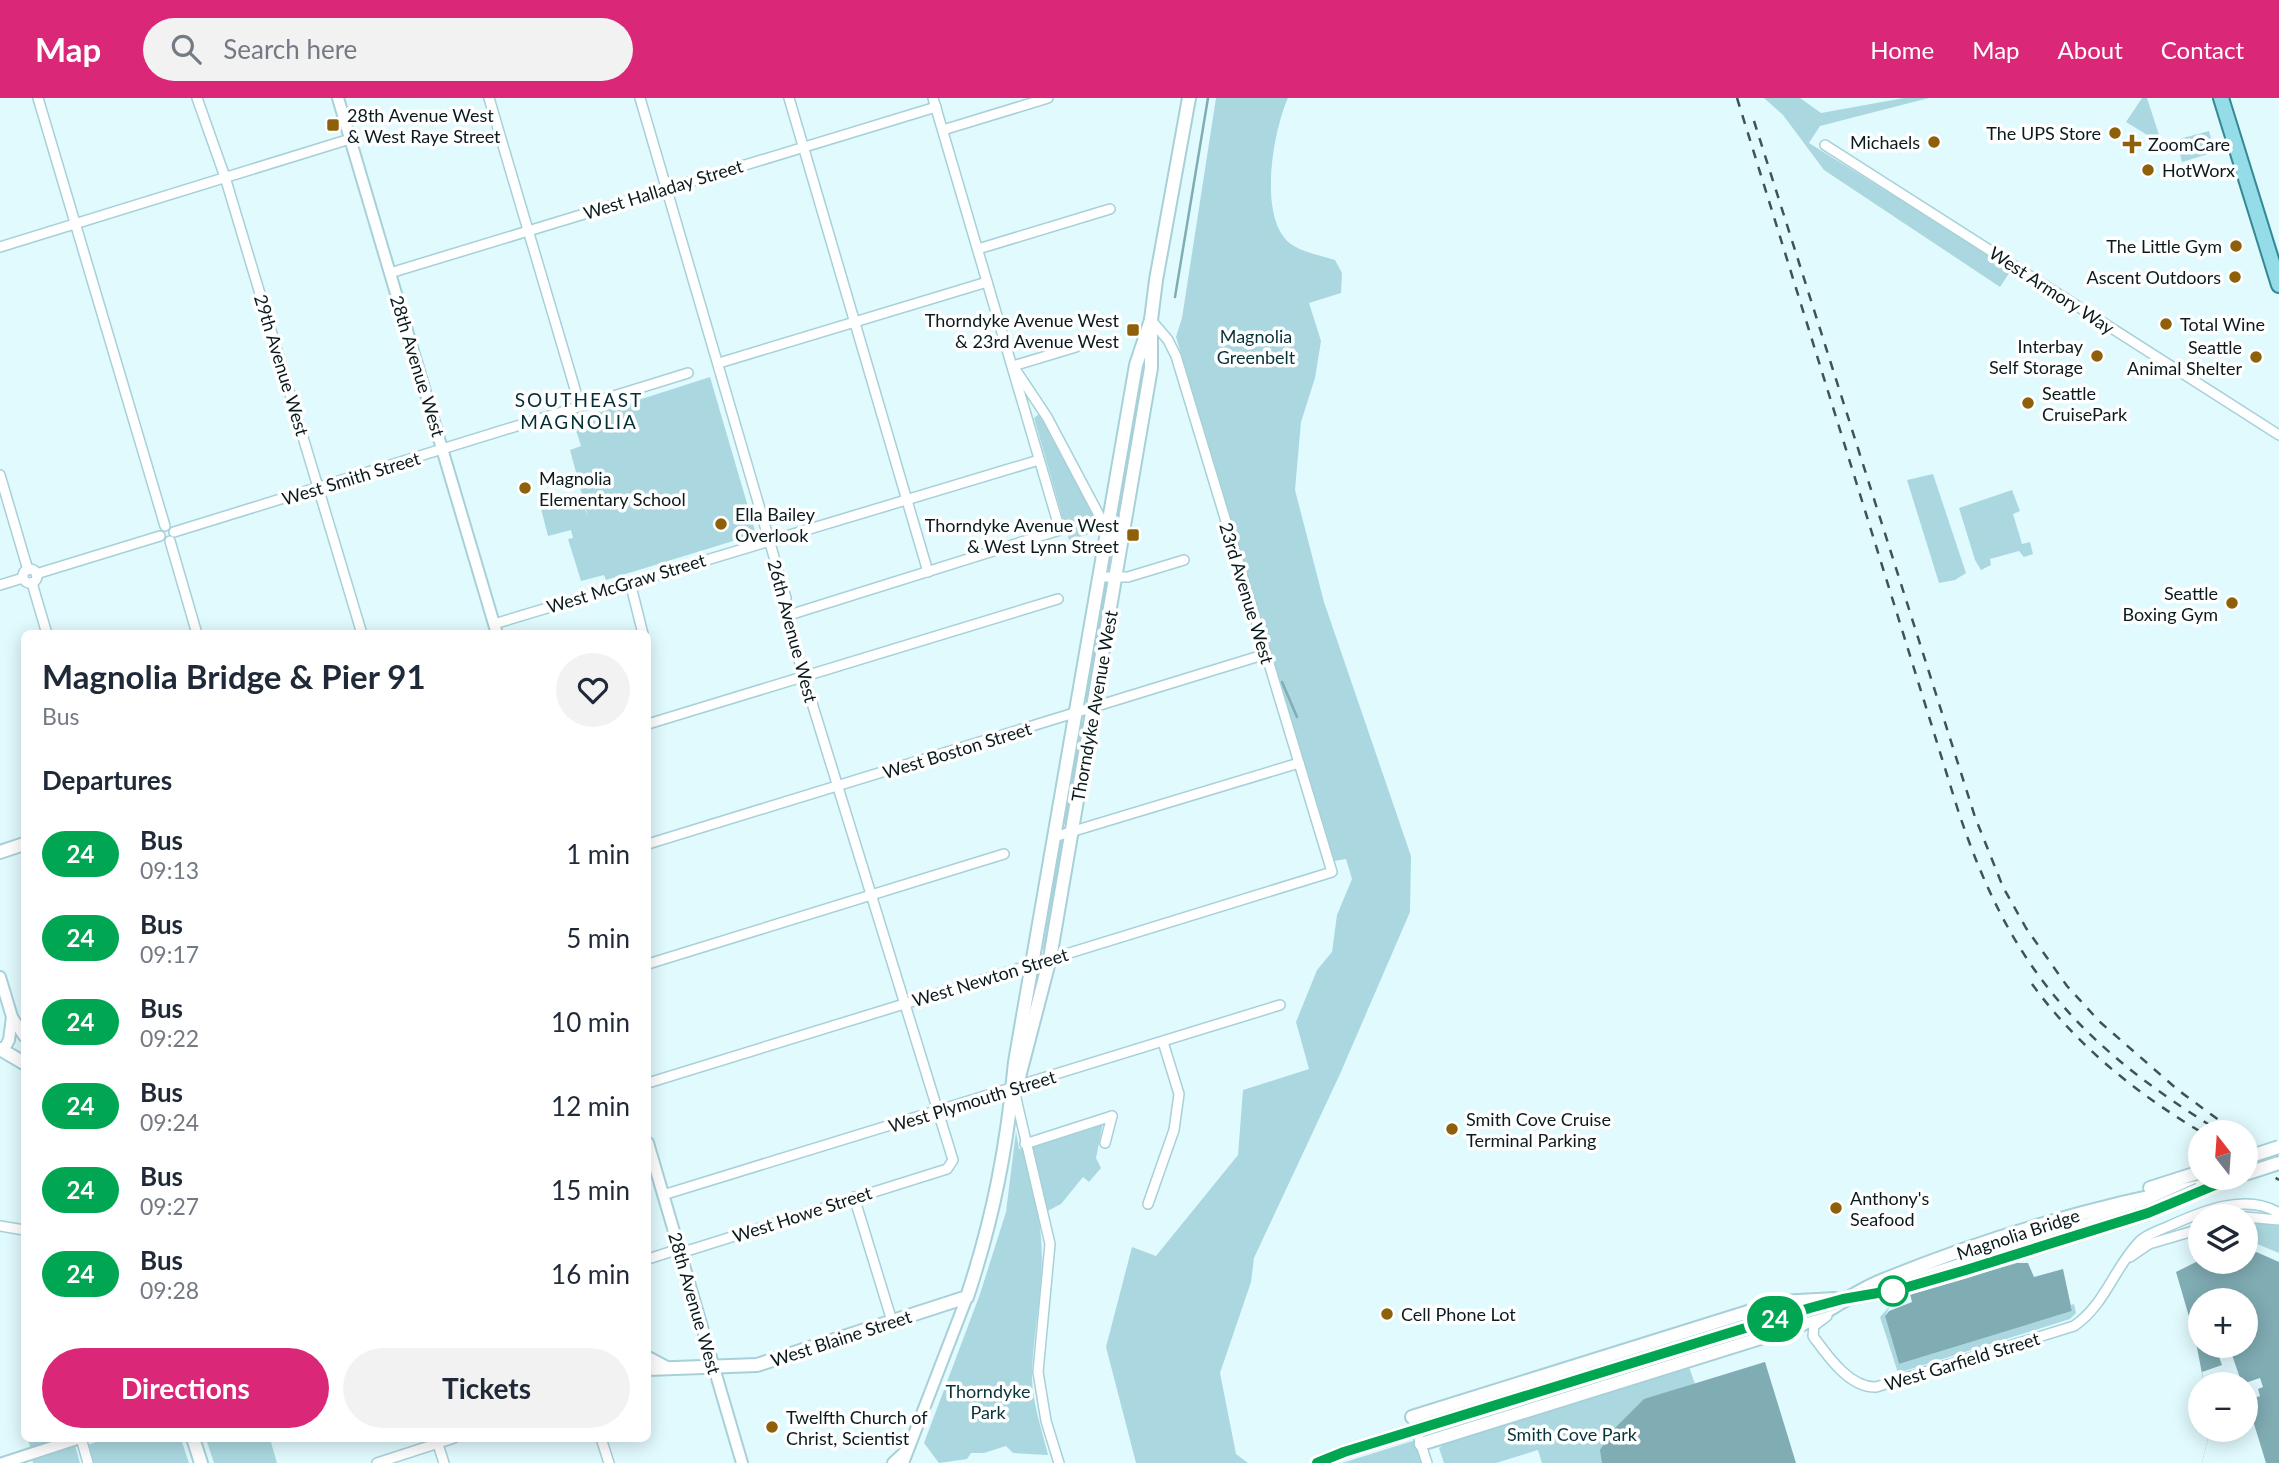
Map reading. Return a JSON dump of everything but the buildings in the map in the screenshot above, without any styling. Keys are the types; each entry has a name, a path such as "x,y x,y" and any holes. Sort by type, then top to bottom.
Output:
{"main road":[{"name":"Thorndyke Avenue West","path":"967,1297 994,1209 1015,1088 1015,1062 1136,365 1151,320 1189,98"},
{"path":"2221,98 2279,285"},
{"name":"Thorndyke Avenue West","path":"1015,1088 1024,1067 1050,958 1151,368 1151,320"},
{"path":"0,852 21,845"},
{"path":"2,1050 21,1061"},
{"path":"2258,1154 2279,1147"},
{"path":"2258,1170 2279,1163"},
{"name":"Magnolia Bridge","path":"1317,1463 1357,1448 1843,1299 1964,1250 2188,1176"},
{"path":"2141,1206 2167,1192 2188,1187"},
{"path":"2141,1206 2188,1188"},
{"name":"Magnolia Bridge","path":"2116,1202 2188,1188"},
{"name":"Magnolia Bridge","path":"1843,1299 1901,1289 2148,1213 2188,1190"},
{"name":"West Blaine Street","path":"651,1369 757,1365 967,1297"},
{"path":"1412,1417 1780,1303 1843,1299"},
{"path":"1421,1444 1796,1327 1843,1299"},
{"path":"651,1360 665,1367"},
{"path":"194,1442 201,1463"}],"street":[{"path":"38,98 196,630"},
{"name":"29th Avenue West","path":"197,98 225,177 361,630"},
{"path":"489,98 580,406"},
{"name":"26th Avenue West","path":"640,98 786,598 786,616 803,677 953,1161"},
{"path":"789,98 928,572"},
{"path":"943,130 1048,98"},
{"name":"28th Avenue West","path":"340,99 349,139 495,629"},
{"path":"786,616 1060,530 934,102"},
{"name":"West Halladay Street","path":"390,273 803,146 934,102"},
{"path":"0,247 349,139"},
{"name":"West Armory Way","path":"1825,145 2279,435"},
{"path":"978,249 1110,209"},
{"path":"719,363 987,282"},
{"name":"23rd Avenue West","path":"1151,320 1172,346 1176,356 1332,872"},
{"path":"1013,366 1076,347"},
{"path":"1013,366 1047,417 1108,531 1122,538"},
{"name":"West Smith Street","path":"0,585 688,373"},
{"name":"West McGraw Street","path":"495,629 630,582 768,539 1040,460"},
{"path":"0,475 46,630"},
{"path":"1099,578 1128,577 1184,560"},
{"path":"630,582 642,630"},
{"path":"651,723 1058,599"},
{"name":"West Boston Street","path":"651,843 1266,654"},
{"path":"1054,836 1299,763"},
{"path":"651,963 1004,854"},
{"name":"West Newton Street","path":"651,1082 1332,872"},
{"path":"0,977 12,1017 21,1031"},
{"name":"West Plymouth Street","path":"663,1195 1280,1006"},
{"path":"2,1050 9,1040 12,1017"},
{"path":"1148,1203 1174,1130 1179,1094 1163,1042"},
{"path":"1015,1088 1025,1144 1050,1244 1038,1372 1046,1421 1059,1463"},
{"path":"1025,1144 1112,1116 1105,1143"},
{"name":"28th Avenue West","path":"651,1153 742,1463"},
{"name":"West Howe Street","path":"651,1258 679,1249 690,1250 947,1169 953,1161"},
{"path":"854,1197 892,1321"},
{"name":"West Garfield Street","path":"2258,1205 2269,1206 2279,1213"},
{"name":"West Garfield Street","path":"2141,1206 1872,1292 1840,1308 1814,1326 1813,1336 1829,1358 1862,1385 1888,1384 2074,1326 2094,1310 2140,1239 2188,1217"},
{"path":"2258,1218 2279,1220"},
{"path":"0,1226 21,1230"},
{"name":"West Garfield Street","path":"2123,1262 2149,1244 2188,1233"},
{"name":"Thorndyke Avenue West","path":"903,1463 967,1297"},
{"path":"651,1374 665,1367"},
{"path":"1412,1417 1427,1463"},
{"path":"2,1462 30,1458 70,1442"},
{"path":"81,1442 88,1463"},
{"path":"377,1463 434,1442"},
{"path":"437,1442 444,1463"},
{"path":"602,1442 609,1463"},
{"name":"Thorndyke Avenue West","path":"893,1463 911,1446"}],"green space":[{"name":"Magnolia Greenbelt","path":"1216,98 1288,98 1273,154 1271,198 1275,218 1282,235 1294,246 1335,260 1342,273 1341,293 1309,303 1321,341 1315,378 1301,422 1295,490 1324,602 1411,856 1410,912 1340,1074 1254,1258 1251,1282 1220,1373 1236,1454 1248,1463 1136,1463 1106,1347 1132,1247 1156,1256 1238,1155 1243,1090 1309,1069 1296,1022 1317,970 1332,952 1337,915 1352,879 1346,859 1334,861 1176,337 1182,318"},
{"path":"1764,98 1800,98 1821,113 1904,98 1929,98 1820,126 1809,143 2012,269 2000,287 1824,170 1783,115"},
{"path":"2142,98 2147,98 2162,144 2126,122"},
{"path":"2209,131 2215,152 2182,162 2179,151 2171,148 2168,142"},
{"path":"1145,365 1120,513 1117,510 1142,366"},
{"path":"710,377 756,534 606,580 604,575 581,581 568,539 573,538 571,530 548,536 541,509 581,499 588,517 570,450 581,446 573,421"},
{"path":"1039,414 1097,522 1096,532 1069,540 1034,418"},
{"path":"1933,474 1966,573 1955,580 1939,583 1907,480"},
{"path":"2012,490 2020,511 2013,514 2022,544 2030,542 2033,554 2024,557 2019,551 1990,559 1991,565 1981,570 1975,560 1959,508"},
{"path":"1108,583 1089,699 1085,700 1104,585"},
{"path":"1086,720 1070,824 1066,825 1063,823 1080,724"},
{"path":"1065,836 1046,949 1043,949 1060,838"},
{"name":"Thorndyke Park","path":"1103,1123 1096,1158 1101,1168 1089,1182 1083,1177 1061,1204 1038,1216 1042,1256 1032,1386 1048,1455 1013,1453 1006,1446 984,1453 971,1453 967,1459 939,1463 924,1443 980,1294 1006,1212 1016,1131 1019,1149"},
{"path":"2258,1224 2279,1226 2279,1253 2258,1244"},
{"path":"2074,1304 2076,1313 2070,1319 1898,1373 1880,1317 1890,1306 1885,1316 1899,1364 2072,1311 2071,1305"},
{"name":"Smith Cove Park","path":"1765,1362 1713,1463 1542,1463 1538,1450 1496,1463 1444,1463 1439,1448 1450,1441 1689,1367 1695,1384"},
{"path":"1419,1439 1427,1463 1342,1463"},
{"path":"29,1442 74,1442 80,1463 33,1463"},
{"path":"96,1442 182,1442 189,1463 93,1463 88,1445"},
{"path":"207,1442 271,1442 277,1463 214,1463"}],"shaded area":[{"path":"2258,1253 2279,1262 2279,1463 2202,1463 2207,1442 2258,1442 2258,1372 2202,1372 2199,1358 2258,1358 2258,1288 2188,1288 2188,1313 2176,1272 2188,1266 2188,1274 2258,1274"},
{"path":"2017,1263 2028,1263 2034,1277 2063,1269 2072,1311 1899,1364 1885,1316 1889,1311 1912,1302 1910,1294"},
{"path":"1765,1362 1796,1463 1602,1463 1600,1450 1611,1432 1644,1399"}],"pier":[{"path":"2219,1358 2233,1358 2238,1372 2202,1372 2222,1365"},
{"path":"2258,1379 2263,1387 2258,1389"},
{"path":"2258,1437 2266,1463 2202,1463 2207,1442 2258,1442"}],"waterway":[{"path":"1175,297 1208,98"},
{"path":"1282,682 1297,717"}],"railway":[{"path":"1737,98 1957,807 1977,863 2000,913 2026,957 2055,997 2089,1033 2127,1067 2202,1120"},
{"path":"1754,121 1975,817 2003,887 2026,928 2067,986 2100,1022 2178,1090 2219,1120"},
{"path":"2032,984 2068,1028 2109,1067 2188,1124"},
{"path":"2258,1146 2279,1159"},
{"path":"2258,1167 2279,1180"}],"bus line":[{"name":"24","path":"1317,1463 1344,1452 1810,1308 1843,1299 1889,1292 1966,1270 2148,1213 2200,1190"}],"place":[{"name":"28th Avenue West & West Raye Street","path":"333,125"},
{"name":"The UPS Store","path":"2115,133"},
{"name":"Michaels","path":"1934,142"},
{"name":"ZoomCare","path":"2132,144"},
{"name":"HotWorx","path":"2148,170"},
{"name":"The Little Gym","path":"2236,246"},
{"name":"Ascent Outdoors","path":"2235,277"},
{"name":"Total Wine","path":"2166,324"},
{"name":"Thorndyke Avenue West & 23rd Avenue West","path":"1133,330"},
{"name":"Interbay Self Storage","path":"2097,356"},
{"name":"Seattle Animal Shelter","path":"2256,357"},
{"name":"Seattle CruisePark","path":"2028,403"},
{"name":"Magnolia Elementary School","path":"525,488"},
{"name":"Ella Bailey Overlook","path":"721,524"},
{"name":"Thorndyke Avenue West & West Lynn Street","path":"1133,535"},
{"name":"Seattle Boxing Gym","path":"2232,603"},
{"name":"Smith Cove Cruise Terminal Parking","path":"1452,1129"},
{"name":"Anthony's Seafood","path":"1836,1208"},
{"name":"Cell Phone Lot","path":"1387,1314"},
{"name":"Twelfth Church of Christ, Scientist","path":"772,1427"}],"district":[{"name":"SOUTHEAST MAGNOLIA","path":"579,410"}]}
